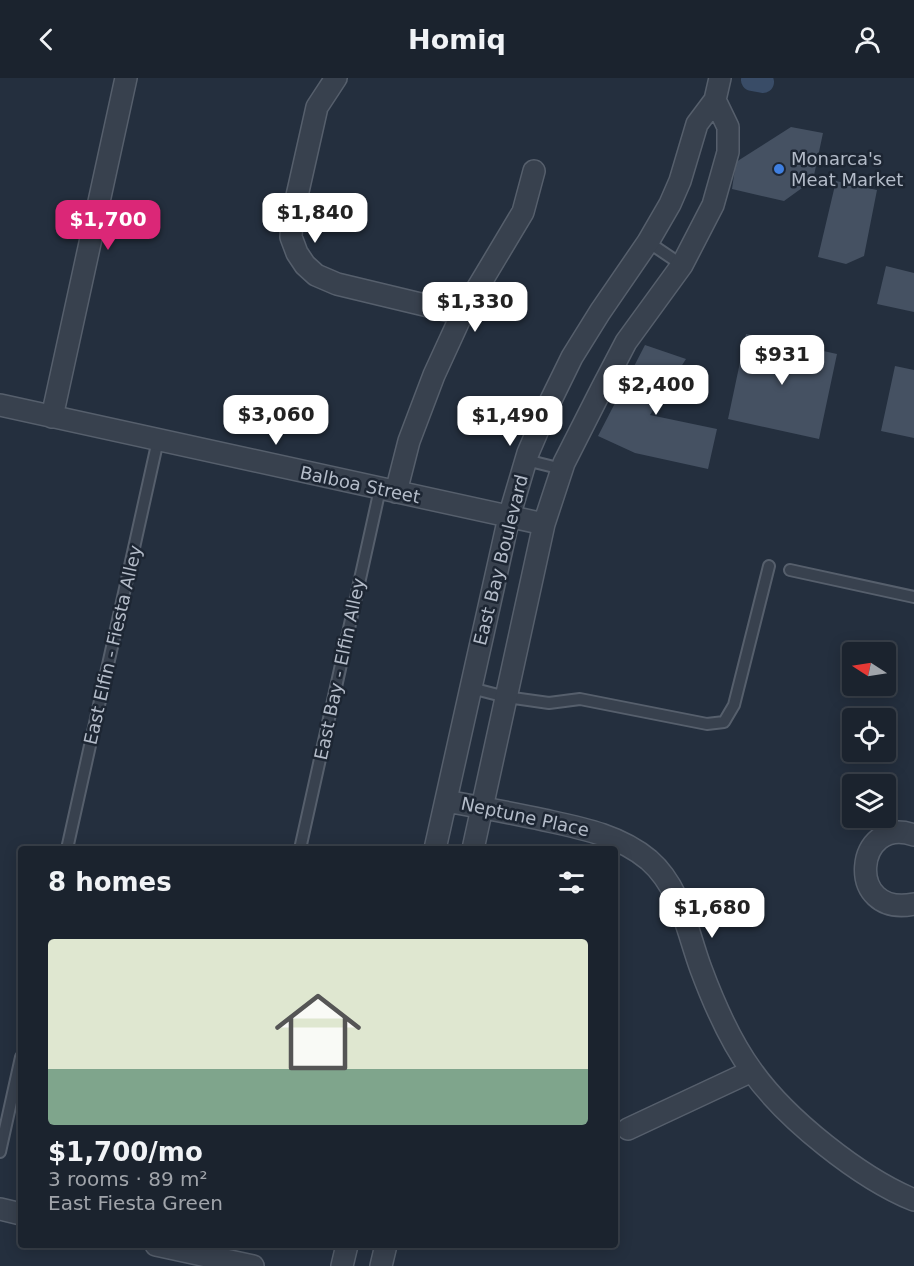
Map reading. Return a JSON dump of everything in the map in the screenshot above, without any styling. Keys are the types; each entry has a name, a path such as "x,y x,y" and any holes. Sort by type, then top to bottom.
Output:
{"street":[{"path":"52,417 126,78"},
{"path":"336,78 317,107 292,218 291,237 297,253 316,275 337,285 462,314"},
{"name":"East Bay Boulevard","path":"436,846 509,517 526,460 549,404 572,357 648,242 680,181 697,124 716,100 720,78"},
{"name":"East Bay Boulevard","path":"474,846 544,524 562,469 592,405 627,342 681,265 711,208 728,152 728,127 716,100"},
{"path":"388,491 421,406 462,314 522,212 534,171"},
{"name":"Balboa Street","path":"0,405 544,524"},
{"name":"Neptune Place","path":"446,801 597,831 629,846 649,861 666,879 678,901 718,1010 752,1071 806,1129 834,1152 914,1200"},
{"path":"914,834 894,832 883,837 873,845 866,856 864,869 866,882 881,900 903,906 914,904"},
{"path":"628,1129 752,1071"},
{"path":"0,1209 18,1213"},
{"path":"170,1248 253,1266"},
{"path":"342,1266 346,1248"},
{"path":"381,1266 385,1248"}],"lane":[{"path":"648,242 681,265"},
{"name":"East Elfin - Fiesta Alley","path":"68,846 158,440"},
{"path":"526,460 562,469"},
{"name":"East Bay - Elfin Alley","path":"301,846 388,491"},
{"path":"471,688 507,697 549,703 580,699 707,724 724,722 734,705 769,566"},
{"path":"790,570 914,597"},
{"path":"0,1152 18,1071"}],"building":[{"path":"791,127 823,133 813,180 784,201 732,189 736,162"},
{"path":"836,181 877,190 864,256 846,264 818,257"},
{"path":"886,266 914,273 914,312 877,304"},
{"path":"746,334 837,354 819,439 728,419"},
{"path":"645,345 686,359 650,415 717,429 708,469 635,453 598,436"},
{"path":"895,366 914,370 914,438 881,431"}],"waterway":[{"path":"752,80 763,82"}],"place":[{"name":"Monarca's Meat Market","path":"779,169"}]}
